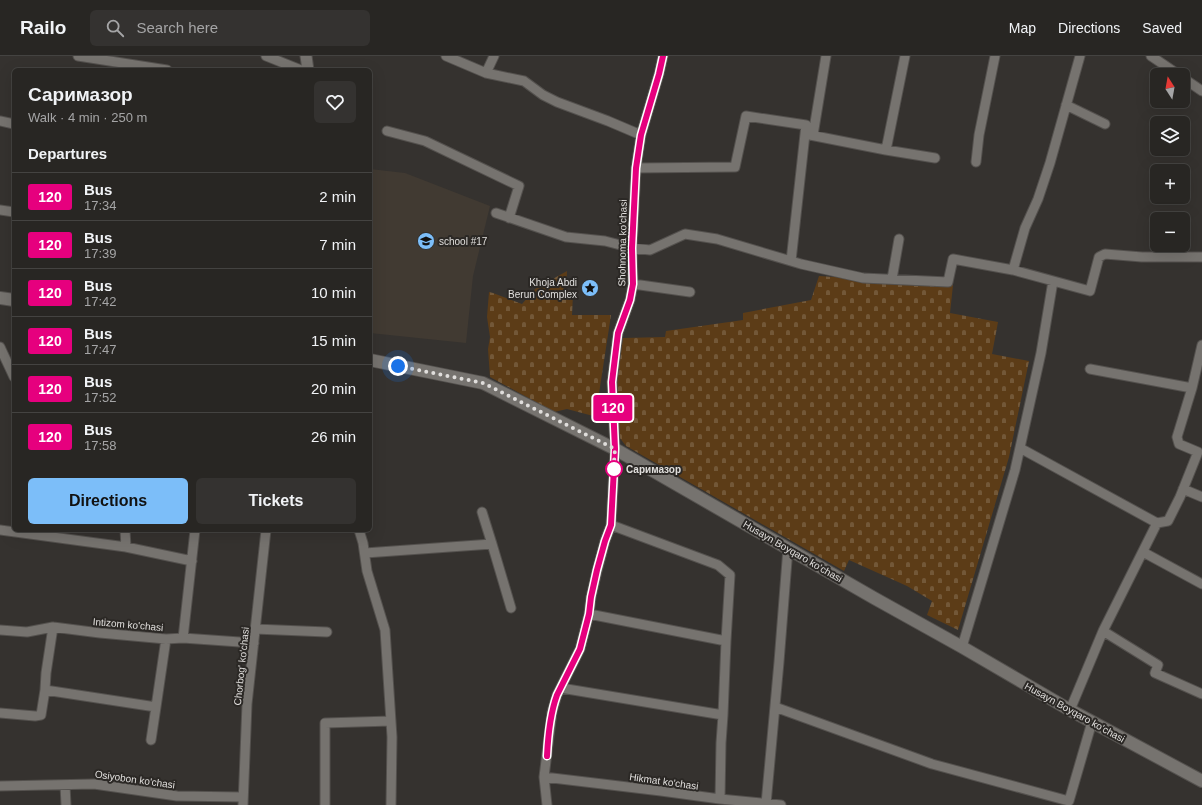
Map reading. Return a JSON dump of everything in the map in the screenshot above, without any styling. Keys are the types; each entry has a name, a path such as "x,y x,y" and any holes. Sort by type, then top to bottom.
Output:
{"main road":[{"path":"0,298 12,300"},
{"name":"Husayn Boyqaro ko'chasi","path":"372,360 483,383 615,449 1070,710 1202,781"}],"street":[{"path":"78,56 122,66 144,68"},
{"path":"266,56 295,68"},
{"path":"306,56 308,68"},
{"path":"446,56 486,72 524,81 543,95 557,102 641,135"},
{"path":"486,72 494,56"},
{"name":"Shohnoma ko'chasi","path":"547,805 544,777 554,702 580,649 589,614 597,570 611,525 615,449 612,382 618,333 630,300 633,284 632,248 636,168 641,135 663,56"},
{"path":"791,261 809,134 826,56"},
{"path":"886,150 905,56"},
{"path":"976,162 979,135 995,56"},
{"path":"1013,270 1025,228 1038,199 1050,163 1080,56"},
{"path":"1151,56 1169,68"},
{"path":"1190,83 1202,91"},
{"path":"1066,105 1105,124"},
{"path":"636,168 735,167 746,116 806,125 809,134"},
{"path":"0,121 12,124"},
{"path":"387,131 425,141 519,186 509,218"},
{"path":"809,134 886,150 935,158"},
{"path":"0,210 12,212"},
{"path":"496,213 566,237 605,240 632,248 650,250 684,234 717,239 791,261 863,278 948,282 953,259 1013,270 1090,291 1099,257 1105,254 1142,257 1202,257"},
{"path":"892,279 899,239"},
{"path":"962,647 1015,470 1041,353 1053,281"},
{"path":"633,284 690,292"},
{"path":"1020,448 1157,523 1168,521 1198,452 1179,444 1177,437 1201,357 1202,345"},
{"path":"0,347 12,373"},
{"path":"1090,369 1192,388"},
{"path":"1183,489 1202,497"},
{"path":"482,512 511,608"},
{"path":"1070,710 1103,631 1157,523"},
{"path":"611,525 718,564 730,575 721,743 720,800"},
{"path":"0,530 12,531"},
{"path":"28,532 126,546 192,561"},
{"path":"125,532 126,546"},
{"path":"183,638 196,532"},
{"name":"Сhorbog' ko'chasi","path":"242,801 247,704 266,532"},
{"path":"360,532 365,553 367,571 385,630 391,721 391,805"},
{"path":"365,553 492,544"},
{"path":"766,804 788,548"},
{"path":"1143,552 1202,584"},
{"path":"589,614 726,641"},
{"path":"0,714 41,715 53,627"},
{"name":"Intizom ko'chasi","path":"0,630 27,632 53,627 166,639 183,638 254,643"},
{"path":"255,629 327,632"},
{"path":"1103,631 1158,665 1155,673 1202,694"},
{"path":"151,740 166,639"},
{"path":"561,688 723,715"},
{"path":"45,690 156,707"},
{"path":"775,707 932,764 1069,801 1092,722"},
{"path":"325,805 325,722 391,721"},
{"name":"Hikmat ko'chasi","path":"544,777 720,800 781,805"},
{"name":"Osiyobon ko'chasi","path":"0,786 94,784 177,796 242,801"},
{"path":"65,785 66,805"}],"shaded area":[{"name":"school #17","path":"372,169 405,173 490,206 473,276 466,343 372,333"}],"green space":[{"path":"567,271 566,293 573,294 572,315 611,315 598,400 597,417 567,409 554,412 490,377 488,349 490,337 487,317 489,292 522,304 535,289"},
{"path":"819,276 953,285 950,313 998,322 992,354 1029,361 1009,457 958,630 927,615 932,601 907,586 849,560 844,571 626,446 619,437 616,385 623,338 665,337 666,331 743,320 743,313 811,300"}],"bus line":[{"name":"120","path":"547,756 554,702 580,649 589,614 597,570 611,525 615,449 612,382 618,333 630,300 633,284 632,248 634,193 641,135 663,56"}],"place":[{"name":"school #17","path":"426,241"},
{"name":"Khoja Abdi Berun Complex","path":"590,288"},
{"name":"Саримазор","path":"614,469"}],"route":[{"path":"398,366 483,383 615,449 613,476 614,469"}]}
